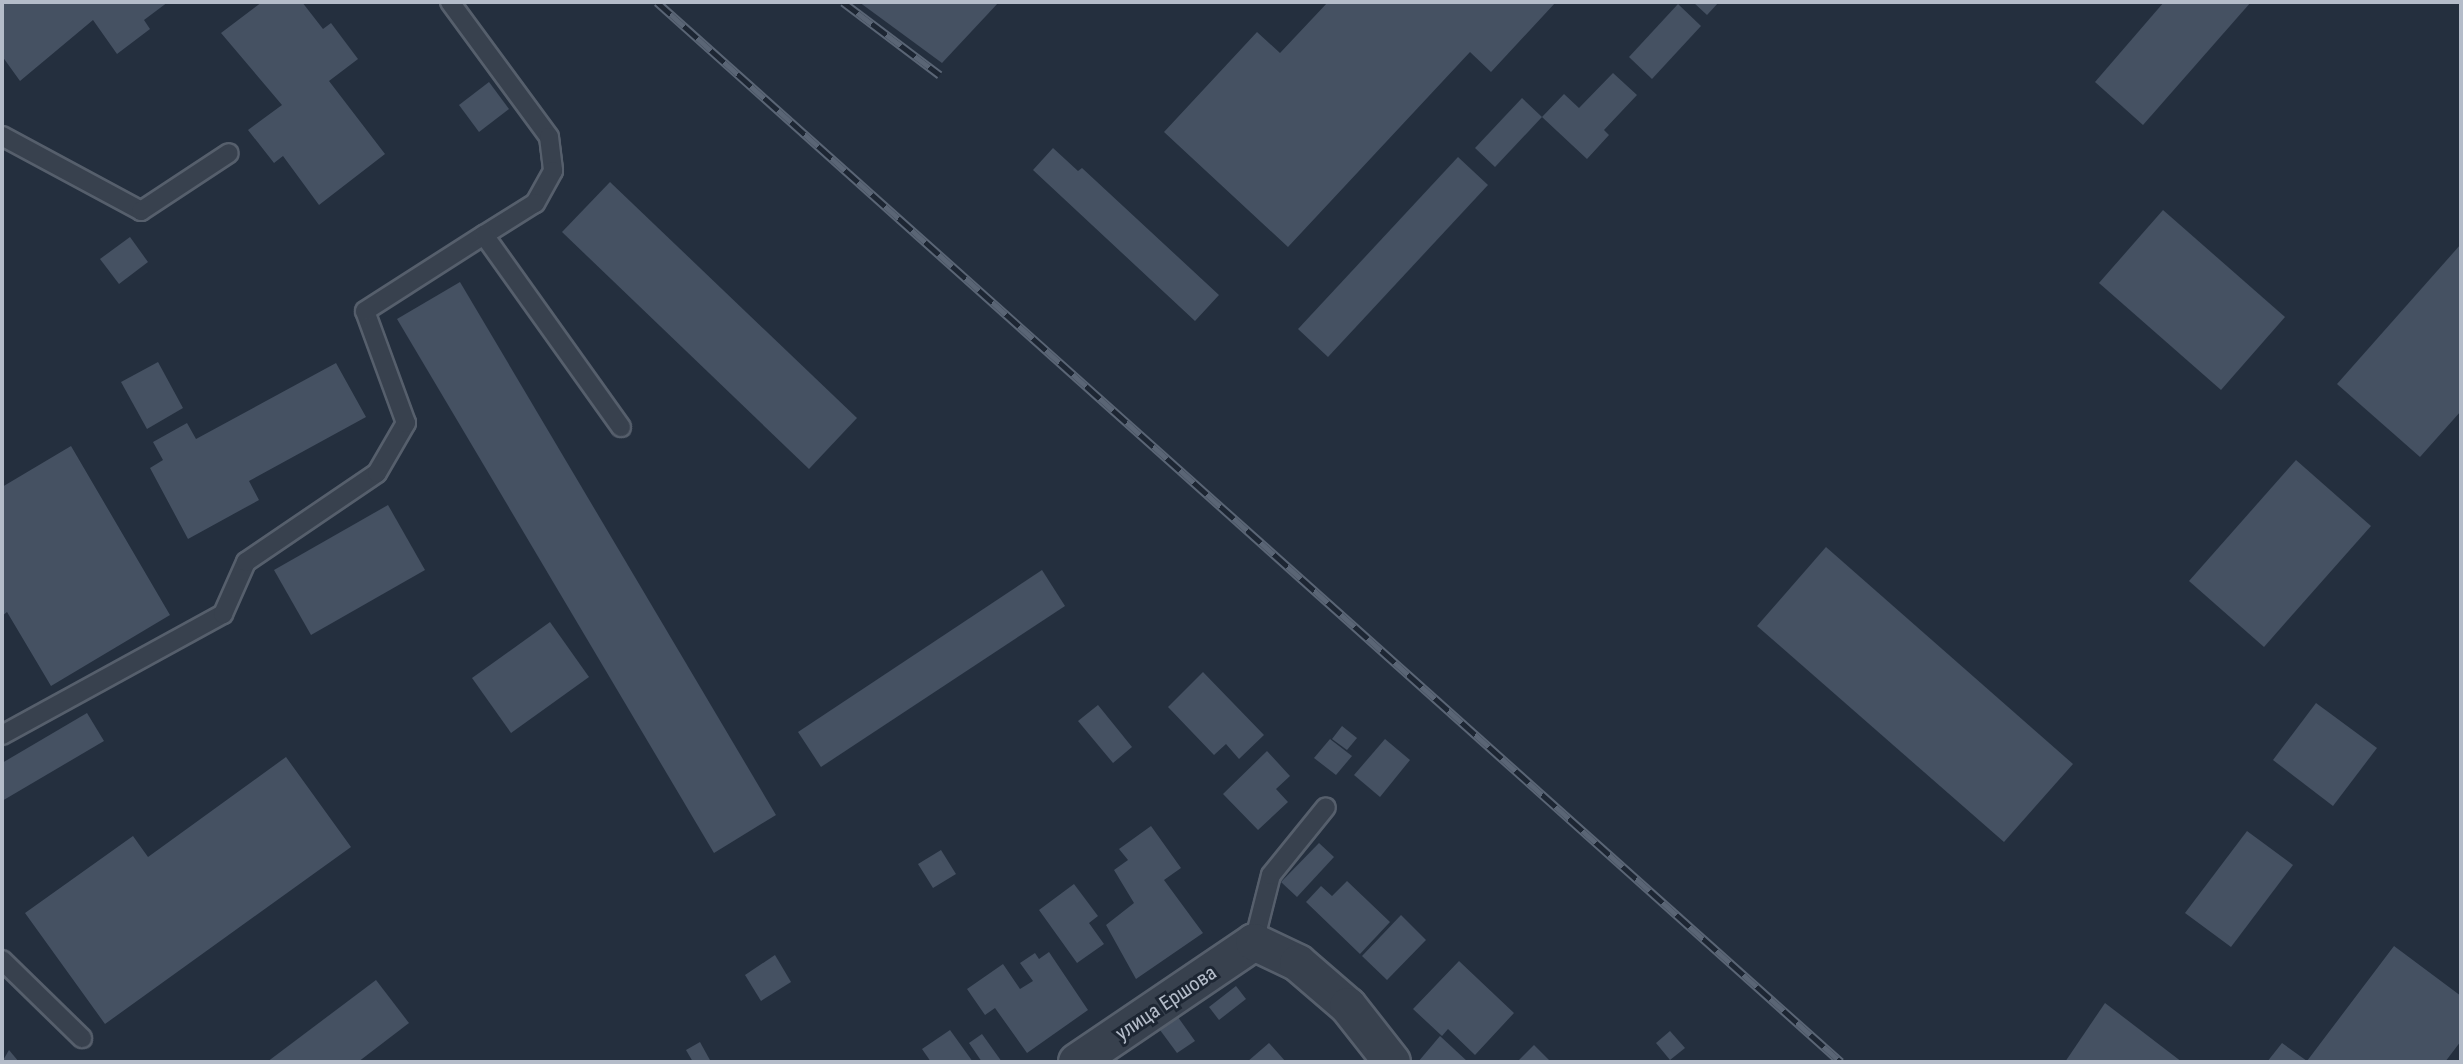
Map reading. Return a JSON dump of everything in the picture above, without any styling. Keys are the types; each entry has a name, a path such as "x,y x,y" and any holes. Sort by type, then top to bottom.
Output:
{"street":[{"name":"улица Ершова","path":"1077,1062 1254,942"},
{"path":"1254,942 1298,963 1348,1006 1392,1062"}],"lane":[{"path":"2,735 223,614 246,562 377,473 406,423 365,311 535,203 553,171 549,137 450,2"},
{"path":"2,136 141,211 229,153"},
{"path":"484,235 621,427"},
{"path":"1254,942 1271,875 1326,807"},
{"path":"2,960 82,1038"}],"building":[{"path":"2,2 168,2 144,20 150,29 117,54 93,20 20,81 2,56"},
{"path":"262,2 302,2 323,29 331,23 358,59 329,81 385,154 319,205 283,156 274,163 248,130 282,105 221,33"},
{"path":"859,2 999,2 942,63"},
{"path":"1328,2 1556,2 1491,72 1470,52 1288,247 1164,132 1257,32 1280,53"},
{"path":"1693,2 1719,2 1707,15"},
{"path":"2164,2 2251,2 2143,125 2095,82"},
{"path":"1678,4 1701,26 1652,79 1629,57"},
{"path":"1613,73 1637,95 1604,130 1609,135 1587,159 1542,117 1564,94 1579,108"},
{"path":"489,82 509,109 479,132 459,105"},
{"path":"1522,98 1542,117 1495,167 1475,148"},
{"path":"1053,148 1078,171 1082,168 1219,295 1195,321 1033,170"},
{"path":"1458,157 1488,185 1328,357 1298,329"},
{"path":"610,182 857,418 809,469 562,232"},
{"path":"2163,210 2285,317 2221,390 2099,283"},
{"path":"130,237 148,262 119,284 100,259"},
{"path":"2461,244 2461,411 2420,457 2337,384"},
{"path":"460,282 776,815 714,853 397,319"},
{"path":"158,362 183,408 147,429 121,382"},
{"path":"336,363 366,417 249,481 259,500 188,539 150,468 163,460 153,442 187,423 196,439"},
{"path":"71,446 170,615 51,686 7,612 2,616 2,487"},
{"path":"2296,460 2371,526 2264,647 2189,581"},
{"path":"388,505 425,570 311,635 274,570"},
{"path":"1826,547 2073,764 2004,842 1757,626"},
{"path":"1042,570 1065,606 821,767 798,732"},
{"path":"550,622 589,677 511,733 472,678"},
{"path":"1203,672 1264,735 1239,759 1226,744 1214,755 1168,707"},
{"path":"2316,703 2377,748 2333,806 2273,760"},
{"path":"1098,705 1132,747 1113,763 1078,721"},
{"path":"87,713 104,741 2,801 2,763"},
{"path":"1342,726 1357,738 1347,750 1332,739"},
{"path":"1330,739 1352,756 1336,775 1314,758"},
{"path":"1385,739 1410,760 1380,797 1354,775"},
{"path":"1267,751 1290,776 1276,789 1288,802 1258,830 1223,794"},
{"path":"286,757 351,847 105,1024 25,913 133,836 148,857"},
{"path":"1151,826 1181,868 1164,880 1203,933 1136,979 1106,925 1134,903 1114,870 1128,860 1119,849"},
{"path":"2247,831 2293,865 2231,947 2185,913"},
{"path":"1319,843 1334,857 1297,897 1281,882"},
{"path":"941,850 956,874 933,888 918,864"},
{"path":"1347,881 1390,922 1360,954 1306,902 1321,886 1332,896"},
{"path":"1074,884 1098,916 1089,923 1104,944 1077,963 1039,910"},
{"path":"1401,915 1426,940 1387,980 1362,956"},
{"path":"2394,946 2461,996 2461,1041 2445,1062 2267,1062 2282,1043 2307,1061"},
{"path":"1049,952 1088,1010 1027,1053 995,1008 985,1015 967,989 1003,964 1020,989 1033,981 1020,963 1035,953 1039,959"},
{"path":"775,955 791,982 761,1001 745,975"},
{"path":"1459,961 1514,1013 1475,1055 1448,1029 1442,1036 1413,1009"},
{"path":"376,980 409,1023 358,1062 267,1062"},
{"path":"1236,986 1246,999 1219,1020 1209,1007"},
{"path":"2105,1003 2182,1062 2065,1062"},
{"path":"1175,1013 1195,1041 1177,1053 1157,1026"},
{"path":"950,1030 973,1062 931,1062 922,1049"},
{"path":"1670,1031 1685,1048 1670,1060 1656,1043"},
{"path":"982,1034 1002,1062 982,1062 969,1043"},
{"path":"1440,1036 1468,1062 1418,1062"},
{"path":"700,1042 711,1062 693,1062 686,1050"},
{"path":"1269,1043 1286,1062 1247,1062"},
{"path":"1534,1045 1551,1062 1517,1062"},
{"path":"9,1050 19,1062 2,1062"}],"railway":[{"path":"657,2 1841,1062"},
{"path":"843,2 940,75"}]}
